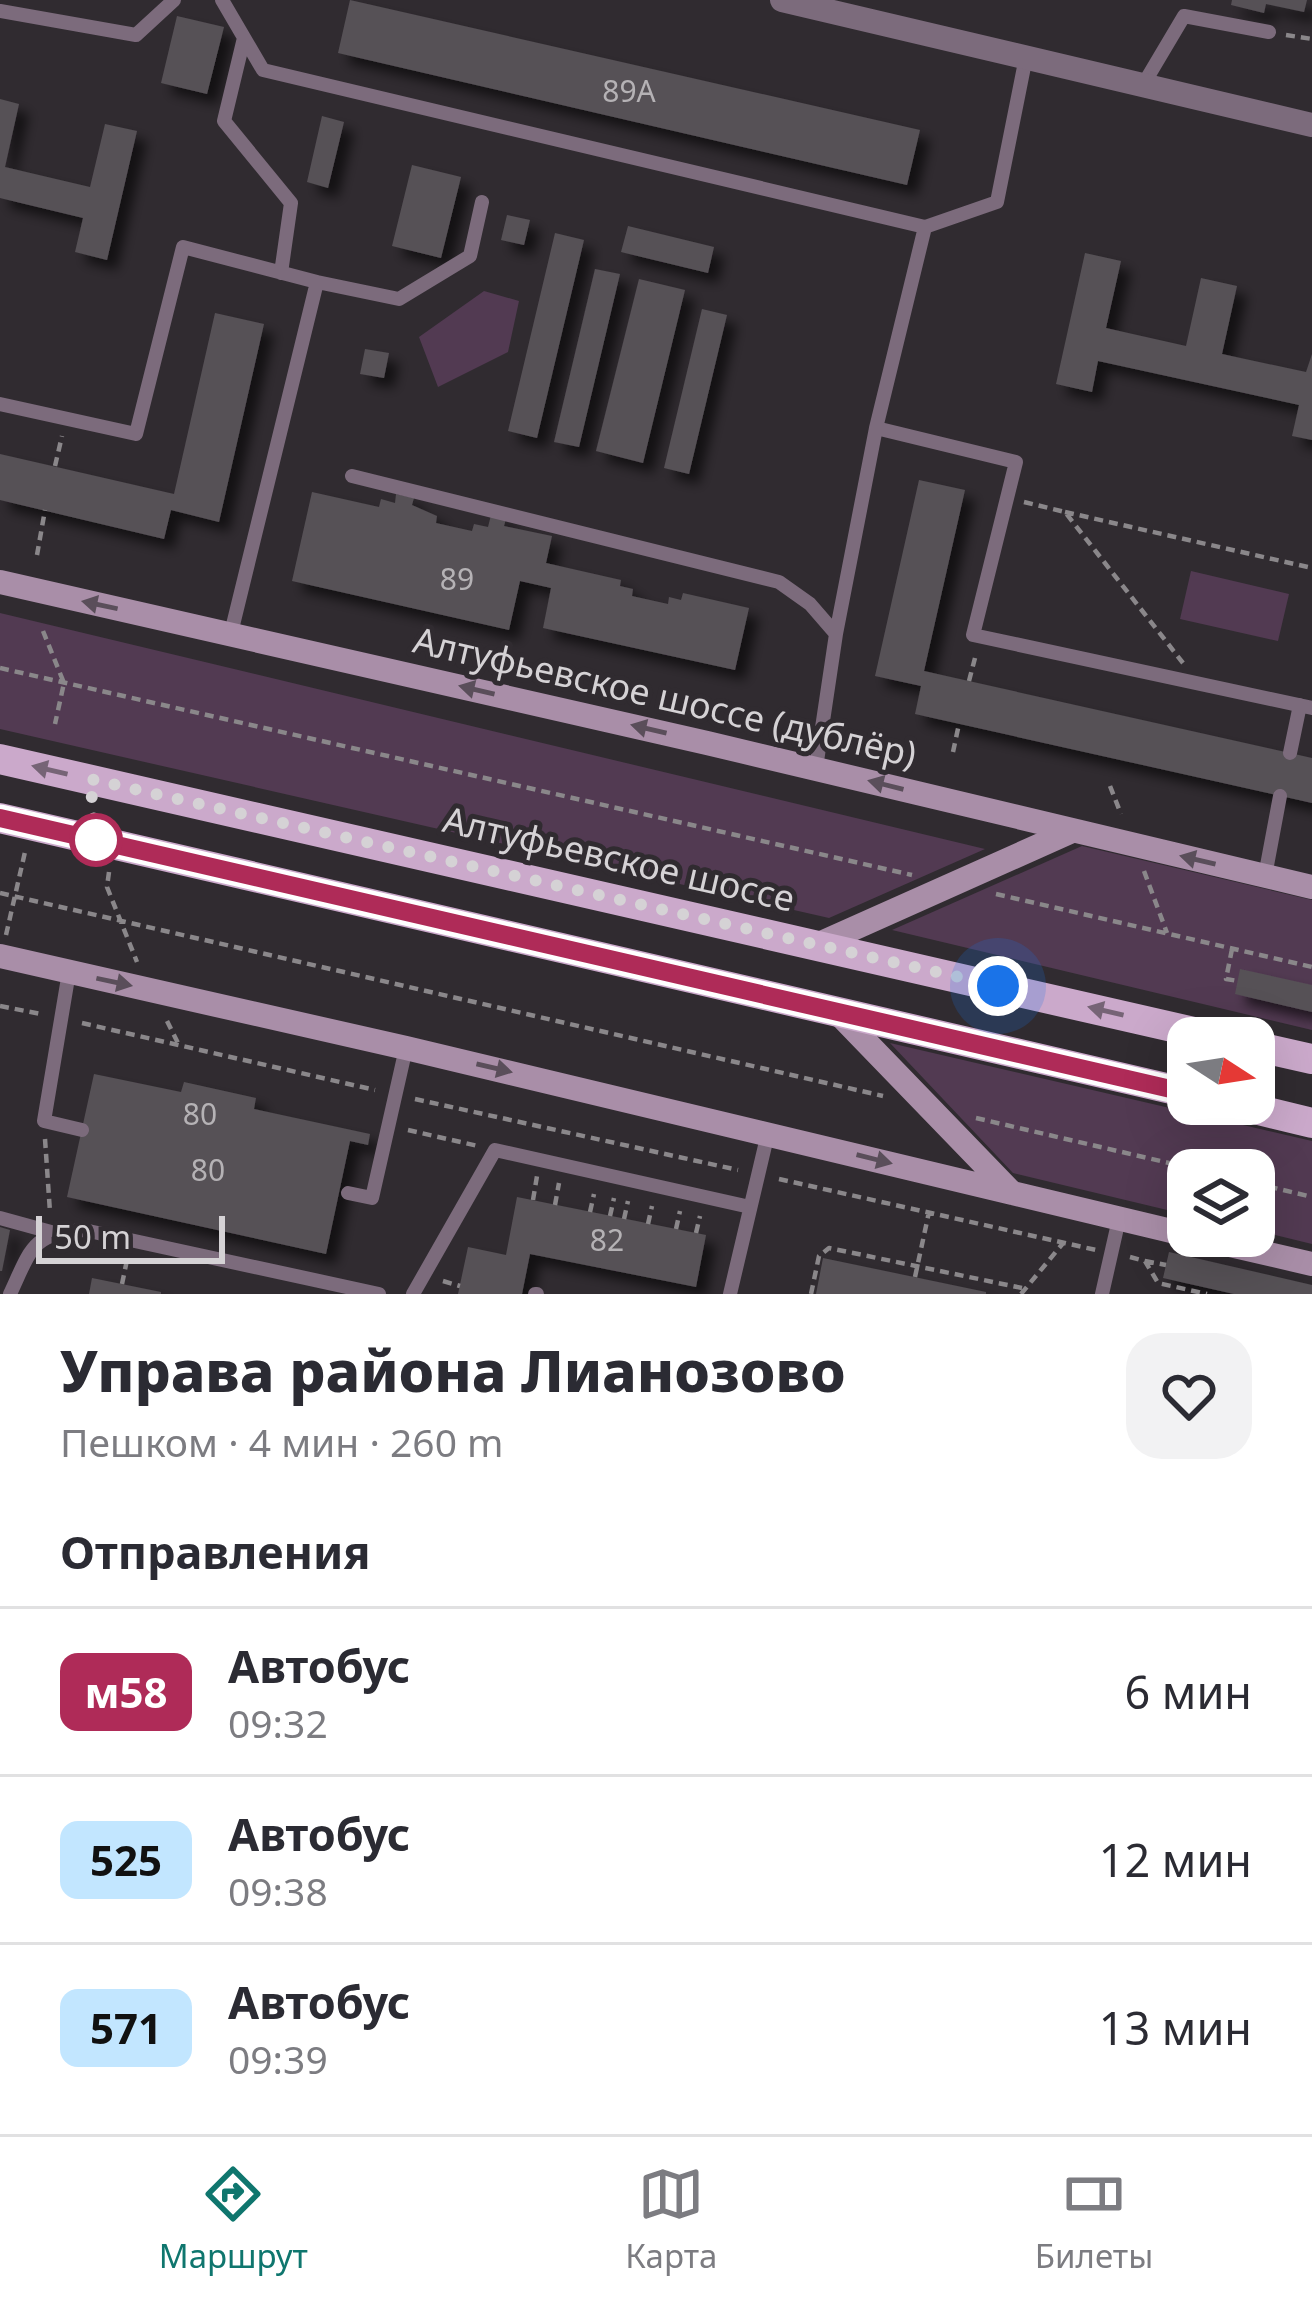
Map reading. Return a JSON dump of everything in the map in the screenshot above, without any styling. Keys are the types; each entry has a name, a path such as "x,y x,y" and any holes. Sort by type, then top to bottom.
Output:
{"main road":[{"name":"Алтуфьевское шоссе (дублёр)","path":"0,582 1312,887"},
{"name":"Алтуфьевское шоссе","path":"0,759 1167,1026"},
{"path":"0,818 1167,1088"},
{"path":"819,944 1072,831"},
{"path":"2,948 69,972 1167,1231"},
{"path":"835,1010 1012,1193"},
{"path":"1275,1051 1312,1059"},
{"path":"1275,1114 1312,1123"},
{"path":"1275,1256 1312,1264"}],"street":[{"path":"782,0 1312,125"}],"lane":[{"path":"0,11 136,34 174,0"},
{"path":"222,0 263,70 925,227 998,202 1026,57"},
{"path":"1143,85 1184,16 1269,32"},
{"path":"244,38 224,121 291,203 281,272"},
{"path":"0,404 136,434 183,247 399,299 470,256 482,202"},
{"path":"816,768 876,428 925,227"},
{"path":"231,633 317,282"},
{"path":"876,428 1016,462 973,634 1306,707 1290,753"},
{"path":"352,476 779,582 810,604 836,634"},
{"path":"1265,876 1280,796"},
{"path":"69,972 44,1121 82,1130"},
{"path":"348,1193 372,1198 406,1048"},
{"path":"730,1294 767,1133"},
{"path":"412,1294 496,1150 751,1207"},
{"path":"0,1218 51,1232 84,1230 379,1294"},
{"path":"1102,1294 1119,1220"},
{"path":"10,1294 29,1252 51,1232"}],"path":[{"path":"1269,32 1312,40"},
{"path":"55,466 65,419"},
{"path":"1007,498 1312,568"},
{"path":"37,555 45,510"},
{"path":"1066,512 1184,659 1179,681"},
{"path":"43,631 64,682 56,724"},
{"path":"969,681 981,637"},
{"path":"0,668 924,877"},
{"path":"953,752 959,724"},
{"path":"1110,786 1124,822"},
{"path":"2,948 25,852"},
{"path":"1139,860 1167,933"},
{"path":"110,869 106,887 139,968"},
{"path":"980,890 1312,968"},
{"path":"0,893 882,1096"},
{"path":"1232,949 1226,979 1238,981"},
{"path":"0,1006 1166,1265"},
{"path":"161,1011 180,1046"},
{"path":"974,1117 1167,1163"},
{"path":"44,1121 51,1232"},
{"path":"388,1125 496,1150"},
{"path":"1275,1188 1312,1197"},
{"path":"916,1277 929,1212"},
{"path":"122,1284 131,1241"},
{"path":"811,1294 820,1256 830,1247 1022,1291 1064,1242"},
{"path":"1145,1261 1157,1283 1207,1294"}],"shaded area":[{"path":"484,291 519,301 508,352 438,387 419,337"},
{"path":"1191,571 1289,594 1278,641 1180,619"},
{"path":"0,613 985,849 829,918 0,729"},
{"path":"1082,846 1312,900 1312,1030 1275,1021 1275,1017 1257,1017 892,930"},
{"path":"890,1043 1167,1107 1167,1125 1243,1125 1312,1141 1312,1244 1275,1235 1275,1149 1167,1149 1167,1210 1013,1173"}],"building":[{"path":"350,0 920,130 907,185 338,53"},
{"path":"1232,0 1307,0 1304,12 1266,4 1264,13 1231,5"},
{"path":"177,16 224,27 207,94 161,83"},
{"path":"0,99 19,104 5,167 90,187 105,124 137,131 107,260 75,252 83,218 0,198"},
{"path":"322,116 344,122 328,188 307,182"},
{"path":"412,165 461,177 441,258 392,246"},
{"path":"507,215 530,220 524,245 501,240"},
{"path":"628,226 714,247 708,273 621,252"},
{"path":"555,233 584,240 537,438 508,431"},
{"path":"1085,253 1121,261 1106,328 1186,346 1201,278 1237,286 1222,354 1306,372 1312,354 1312,440 1292,436 1299,405 1098,361 1092,392 1056,384"},
{"path":"595,269 620,274 579,447 554,442"},
{"path":"639,279 685,290 643,463 596,451"},
{"path":"702,309 727,315 689,474 664,468"},
{"path":"215,313 264,324 219,522 171,510 164,539 0,500 0,454 174,494"},
{"path":"365,349 389,353 384,378 360,374"},
{"path":"919,480 965,490 924,671 1312,758 1312,803 915,714 921,686 875,676"},
{"path":"312,492 379,507 381,499 395,503 396,494 414,498 412,505 437,516 436,523 472,531 474,524 488,527 491,515 506,519 504,526 552,536 546,563 621,580 620,586 633,589 632,596 668,604 669,597 681,600 683,593 749,608 735,670 543,628 551,588 520,581 509,630 292,581"},
{"path":"1240,969 1312,985 1312,1012 1235,994"},
{"path":"94,1074 181,1092 184,1082 256,1098 254,1109 370,1134 368,1145 350,1141 326,1254 67,1197"},
{"path":"517,1197 706,1235 696,1287 530,1254 522,1294 458,1294 468,1247 506,1255"},
{"path":"0,1227 10,1230 2,1271 0,1271"},
{"path":"1168,1257 1191,1257 1312,1285 1312,1294 1234,1294 1163,1278"},
{"path":"823,1258 986,1292 986,1294 816,1294"},
{"path":"92,1278 161,1292 161,1294 89,1294"}],"bus line":[{"name":"м58","path":"0,818 1167,1088"}],"route":[{"path":"96,840 90,779 998,986"}]}
